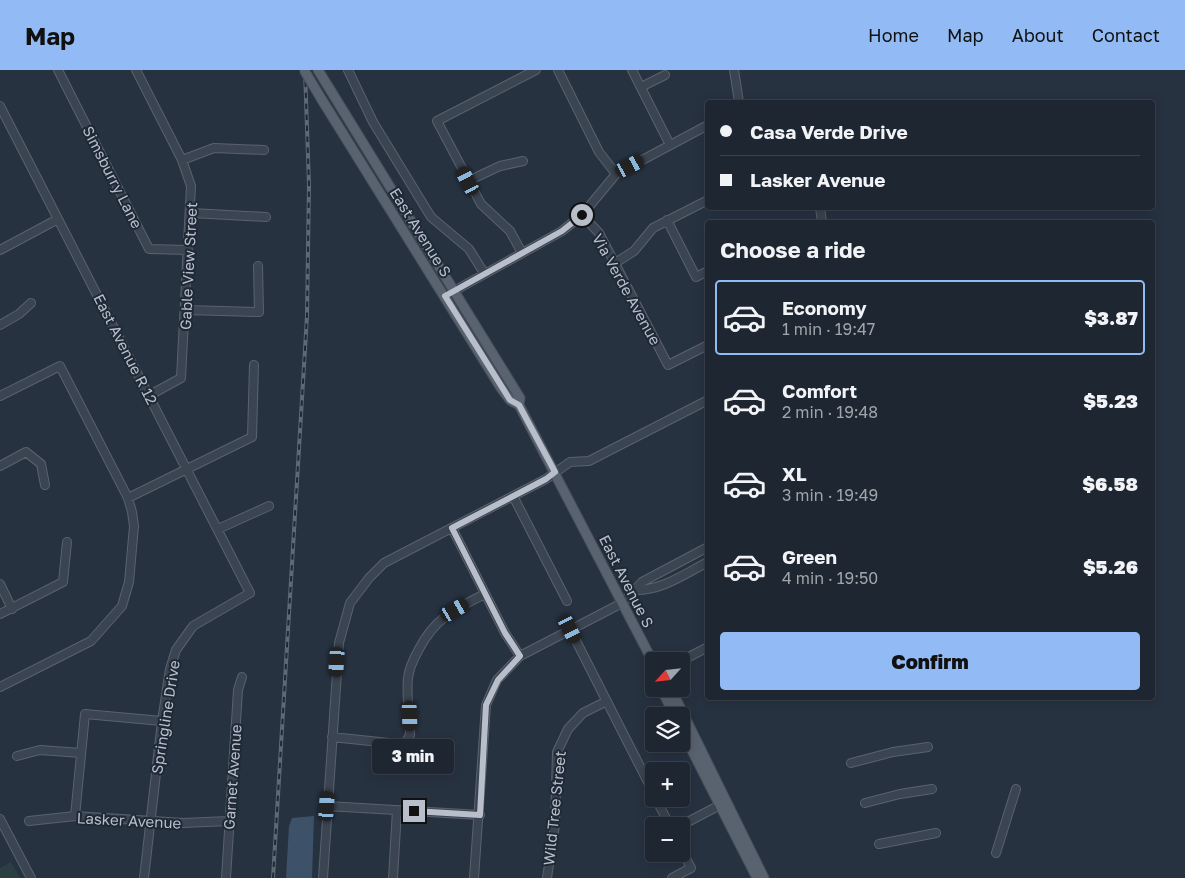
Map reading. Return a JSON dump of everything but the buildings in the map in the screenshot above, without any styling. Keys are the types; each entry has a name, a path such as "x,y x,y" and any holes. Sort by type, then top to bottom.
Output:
{"main road":[{"name":"East Avenue S","path":"304,70 505,394 510,400 519,405 624,602 648,652"},
{"name":"East Avenue S","path":"318,70 520,398 519,405"},
{"path":"676,698 764,878"},
{"path":"690,747 757,878"}],"street":[{"name":"Simsburry Lane","path":"58,70 149,249 188,250"},
{"name":"Gable View Street","path":"136,70 182,160 191,186 182,378 150,395"},
{"path":"348,70 373,122 431,217 469,249 484,273"},
{"path":"522,253 510,231 481,204 437,121 536,70"},
{"path":"558,70 599,152 616,174"},
{"path":"632,70 670,145"},
{"path":"734,70 739,100"},
{"path":"640,87 665,75"},
{"name":"East Avenue R 12","path":"0,109 150,395 250,594"},
{"path":"445,296 454,289 562,231 582,215 616,174 705,127"},
{"path":"182,160 214,148 264,150"},
{"path":"468,181 500,166 523,161"},
{"path":"614,263 634,251 653,228 705,201"},
{"path":"191,213 266,217"},
{"name":"Via Verde Avenue","path":"582,215 598,233 668,365 705,346"},
{"path":"0,250 58,219"},
{"path":"667,220 696,277 705,272"},
{"path":"186,310 259,312 258,266"},
{"path":"0,324 20,314 32,303"},
{"path":"128,498 252,437 254,365"},
{"path":"0,396 60,366 128,498 134,526 129,582 122,606 91,641 0,687"},
{"path":"323,878 339,643 350,603 369,578 384,563 513,496 570,462 589,461 705,402"},
{"path":"0,466 26,452 41,464 45,485"},
{"path":"513,496 567,601"},
{"path":"218,529 269,506"},
{"path":"452,528 505,633 520,656"},
{"path":"0,614 63,582 67,542"},
{"path":"474,878 480,815 486,705 498,680 520,656 624,602 642,582 705,549"},
{"path":"636,590 651,590 660,587 705,564"},
{"path":"0,584 12,608"},
{"name":"Springline Drive","path":"144,878 162,721 170,669 176,650 193,626 250,594"},
{"path":"332,737 400,744 406,742 410,735 408,677 413,660 431,628 446,615 485,594"},
{"path":"570,629 645,776"},
{"path":"690,656 705,648"},
{"name":"Garnet Avenue","path":"226,878 238,690 242,677"},
{"name":"Wild Tree Street","path":"547,878 555,825 558,752 568,729 583,713 607,701"},
{"path":"75,816 85,714 162,721"},
{"path":"851,763 893,752 928,747"},
{"path":"17,756 40,750 81,753"},
{"path":"865,803 932,789"},
{"path":"996,853 1016,789"},
{"path":"690,821 720,805 724,806 736,829 746,838"},
{"path":"327,806 480,815"},
{"path":"393,878 397,810"},
{"name":"Lasker Avenue","path":"29,821 75,816 183,823 229,821"},
{"path":"0,819 2,828 31,878"},
{"path":"880,844 936,833"},
{"path":"672,878 691,868 688,862"}],"green space":[{"path":"11,862 20,878 0,878 0,868"}],"water":[{"path":"314,816 312,878 286,878 289,826 292,818"}],"railway":[{"path":"273,878 307,316 309,185 305,70"}],"route":[{"path":"414,811 480,815 486,705 498,680 505,670 520,656 505,633 452,528 546,479 555,472 519,405 510,400 501,388 445,296 463,284 562,231 582,215"}]}
